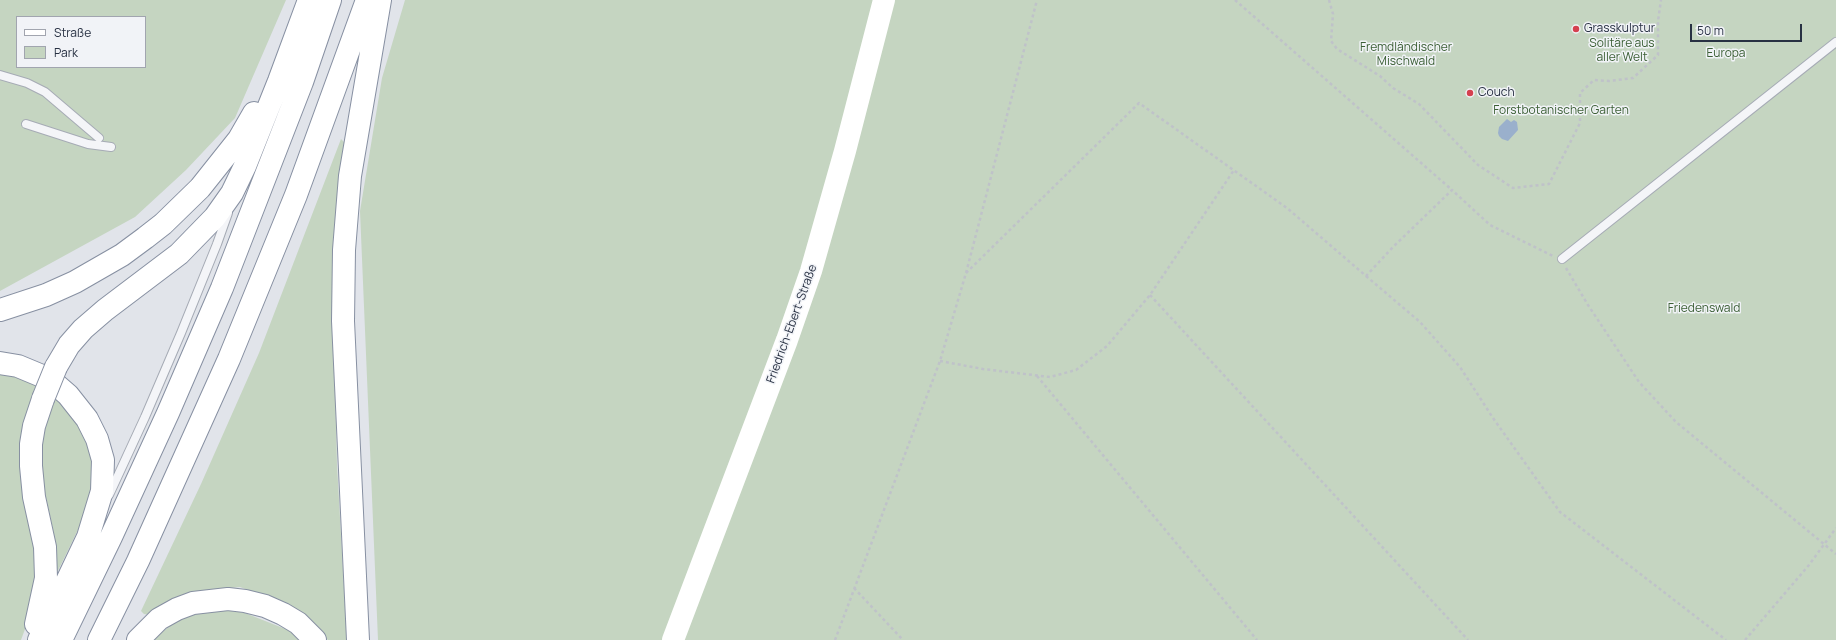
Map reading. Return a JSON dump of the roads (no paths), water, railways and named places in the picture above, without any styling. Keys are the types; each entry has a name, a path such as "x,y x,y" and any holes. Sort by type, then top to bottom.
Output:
{"main road":[{"path":"30,640 35,628 46,578 45,547 34,497 31,466 31,444 34,426 56,366 68,346 83,329 105,310 179,254 199,236 232,193 245,166 279,81 308,0"},
{"path":"0,310 46,295 75,282 122,255 163,224 200,188 239,139 247,126 308,0"},
{"path":"61,640 111,537 168,413 222,288 299,89 330,0"},
{"path":"99,640 138,561 241,331 296,195 367,0"},
{"path":"358,640 343,321 344,250 350,176 380,0"},
{"name":"Friedrich-Ebert-Straße","path":"673,640 787,340 811,271 846,151 884,0"},
{"path":"0,363 18,366 53,382 68,395 79,408 94,432 103,460 103,474 99,504 88,538 39,640"},
{"path":"114,640 138,561"},
{"path":"138,640 159,619 177,609 193,603 228,599 265,606 283,614 298,623 315,640"}],"lane":[{"path":"1562,259 1836,42"},
{"path":"0,75 27,82 45,92 100,138"},
{"path":"26,124 88,144 111,147"},
{"path":"88,538 145,417 184,327 217,244 245,166"}],"water":[{"path":"1507,119 1511,122 1514,120 1517,122 1518,130 1508,141 1502,139 1498,133 1499,127"}],"place":[{"name":"Grasskulptur","path":"1576,29"},
{"name":"Couch","path":"1470,93"}],"park label":[{"name":"Solitäre aus aller Welt","path":"1622,51"},
{"name":"Europa","path":"1726,54"},
{"name":"Fremdländischer Mischwald","path":"1406,55"},
{"name":"Forstbotanischer Garten","path":"1561,111"},
{"name":"Friedenswald","path":"1704,309"}]}
